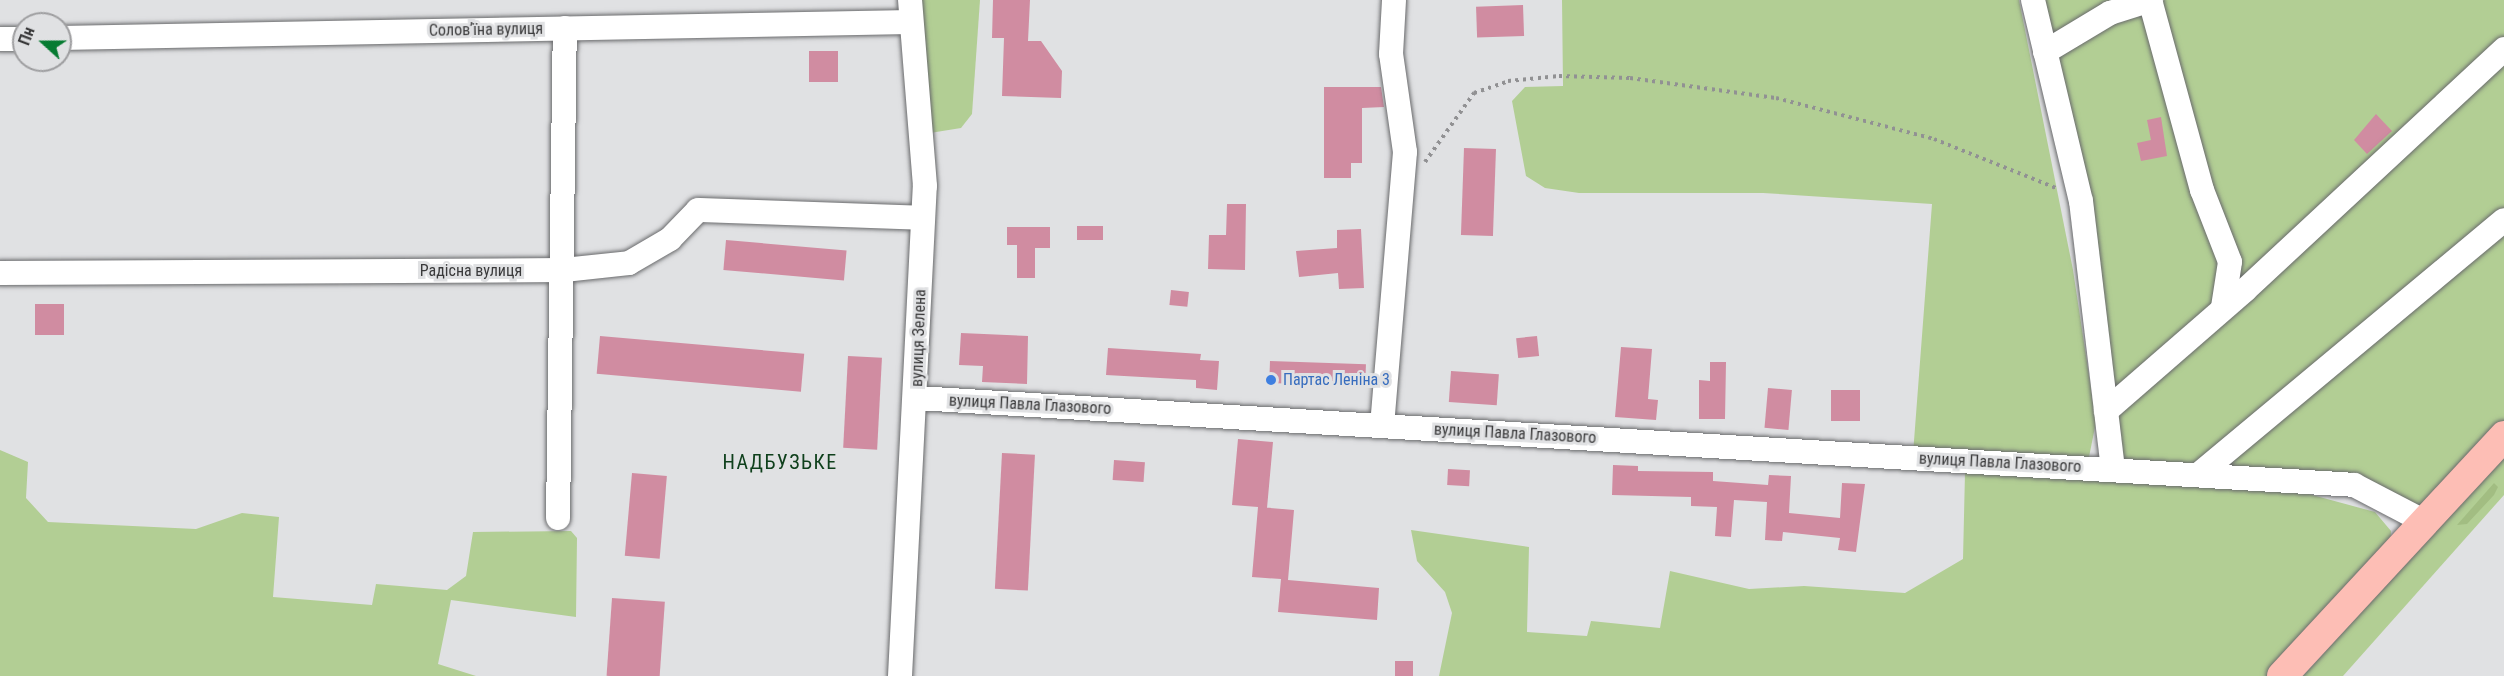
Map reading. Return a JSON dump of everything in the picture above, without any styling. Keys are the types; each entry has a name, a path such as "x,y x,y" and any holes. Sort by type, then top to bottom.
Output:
{"main road":[{"path":"2282,676 2504,436"}],"street":[{"path":"1382,426 1405,152 1391,54 1394,0"},
{"path":"2032,0 2081,201 2113,469"},
{"path":"2045,52 2110,13 2150,0 2202,190 2230,262 2223,307"},
{"name":"Соловʼїна вулиця","path":"72,38 565,28 910,11"},
{"name":"вулиця Зелена","path":"900,676 917,398 923,218 910,11"},
{"path":"558,518 564,270 565,28"},
{"path":"2106,411 2223,307 2504,48"},
{"name":"Радісна вулиця","path":"0,273 564,270 629,263 670,239 698,210 923,218"},
{"path":"2198,475 2504,220"},
{"name":"вулиця Павла Глазового","path":"917,398 2354,484 2425,522"}],"path":[{"path":"1400,194 1474,93 1508,81 1559,76 1630,78 1776,98 1934,139 2042,180 2081,201"}],"green space":[{"path":"906,0 980,0 972,114 961,128 930,133"},
{"path":"1562,0 2019,0 2073,270 2096,422 2088,462 1913,454 1932,204 1763,193 1579,193 1545,188 1526,176 1512,101 1525,87 1563,86"},
{"path":"2026,0 2504,0 2504,423 2432,500 2414,509 2378,495 2125,466"},
{"path":"0,450 28,462 26,498 48,522 196,529 242,513 279,517 273,597 372,605 376,584 447,590 466,576 473,532 571,531 577,538 576,617 451,600 438,664 476,676 0,676"},
{"path":"2504,454 2504,495 2343,676 2303,676"},
{"path":"1965,473 2305,493 2375,512 2391,531 2390,548 2274,676 1439,676 1452,613 1445,592 1417,561 1411,530 1529,547 1527,632 1587,636 1591,621 1660,628 1670,571 1749,589 1804,586 1905,593 1963,559"},
{"path":"2494,483 2498,487 2494,495 2467,524 2457,525"}],"building":[{"path":"993,0 1030,0 1028,41 1041,41 1062,71 1061,98 1002,96 1004,38 992,38"},
{"path":"1523,5 1524,36 1477,38 1476,7"},
{"path":"809,51 838,51 838,82 809,82"},
{"path":"1324,87 1381,87 1384,107 1362,108 1362,163 1351,163 1351,178 1324,178"},
{"path":"2376,114 2392,131 2367,154 2354,140"},
{"path":"2161,117 2167,156 2141,161 2137,143 2151,140 2147,120"},
{"path":"1464,148 1496,149 1493,236 1461,235"},
{"path":"1227,204 1246,204 1245,270 1208,269 1209,235 1226,235"},
{"path":"1077,226 1103,226 1103,240 1077,240"},
{"path":"1007,227 1050,227 1050,248 1035,248 1035,278 1017,278 1017,245 1007,245"},
{"path":"1361,229 1364,288 1339,289 1338,273 1299,277 1296,251 1337,248 1337,230"},
{"path":"726,240 847,251 844,280 723,270"},
{"path":"1171,290 1189,292 1187,307 1169,305"},
{"path":"35,304 64,304 64,335 35,335"},
{"path":"961,333 1028,336 1027,384 982,382 983,366 959,365"},
{"path":"600,336 804,354 801,392 597,374"},
{"path":"1537,336 1539,356 1518,358 1516,338"},
{"path":"1621,347 1652,349 1648,399 1658,400 1656,420 1615,417"},
{"path":"1108,348 1201,354 1200,360 1219,361 1217,390 1196,388 1196,380 1106,375"},
{"path":"848,356 882,358 877,450 843,448"},
{"path":"1270,361 1366,364 1365,386 1269,383"},
{"path":"1710,362 1726,362 1725,419 1699,419 1699,380 1710,381"},
{"path":"1451,371 1499,374 1497,405 1449,402"},
{"path":"1768,388 1792,390 1788,430 1765,428"},
{"path":"1831,390 1860,390 1860,421 1831,421"},
{"path":"1238,439 1273,442 1267,508 1294,510 1288,580 1379,588 1377,620 1278,612 1281,579 1252,577 1258,507 1232,505"},
{"path":"1002,453 1035,455 1028,591 995,589"},
{"path":"1114,460 1145,462 1144,482 1113,480"},
{"path":"1613,465 1638,466 1638,471 1713,472 1713,481 1768,485 1769,475 1791,476 1789,513 1840,518 1842,483 1865,484 1856,552 1838,550 1840,538 1783,532 1782,541 1765,540 1767,502 1734,500 1731,537 1715,536 1717,507 1691,506 1691,497 1612,495"},
{"path":"1448,469 1470,470 1469,486 1447,485"},
{"path":"632,473 667,476 660,559 625,556"},
{"path":"612,598 665,602 660,676 607,676"},
{"path":"1395,661 1413,661 1413,676 1395,676"}],"place":[{"name":"Партас Леніна 3","path":"1271,380"}],"district":[{"name":"НАДБУЗЬКЕ","path":"780,462"}]}
